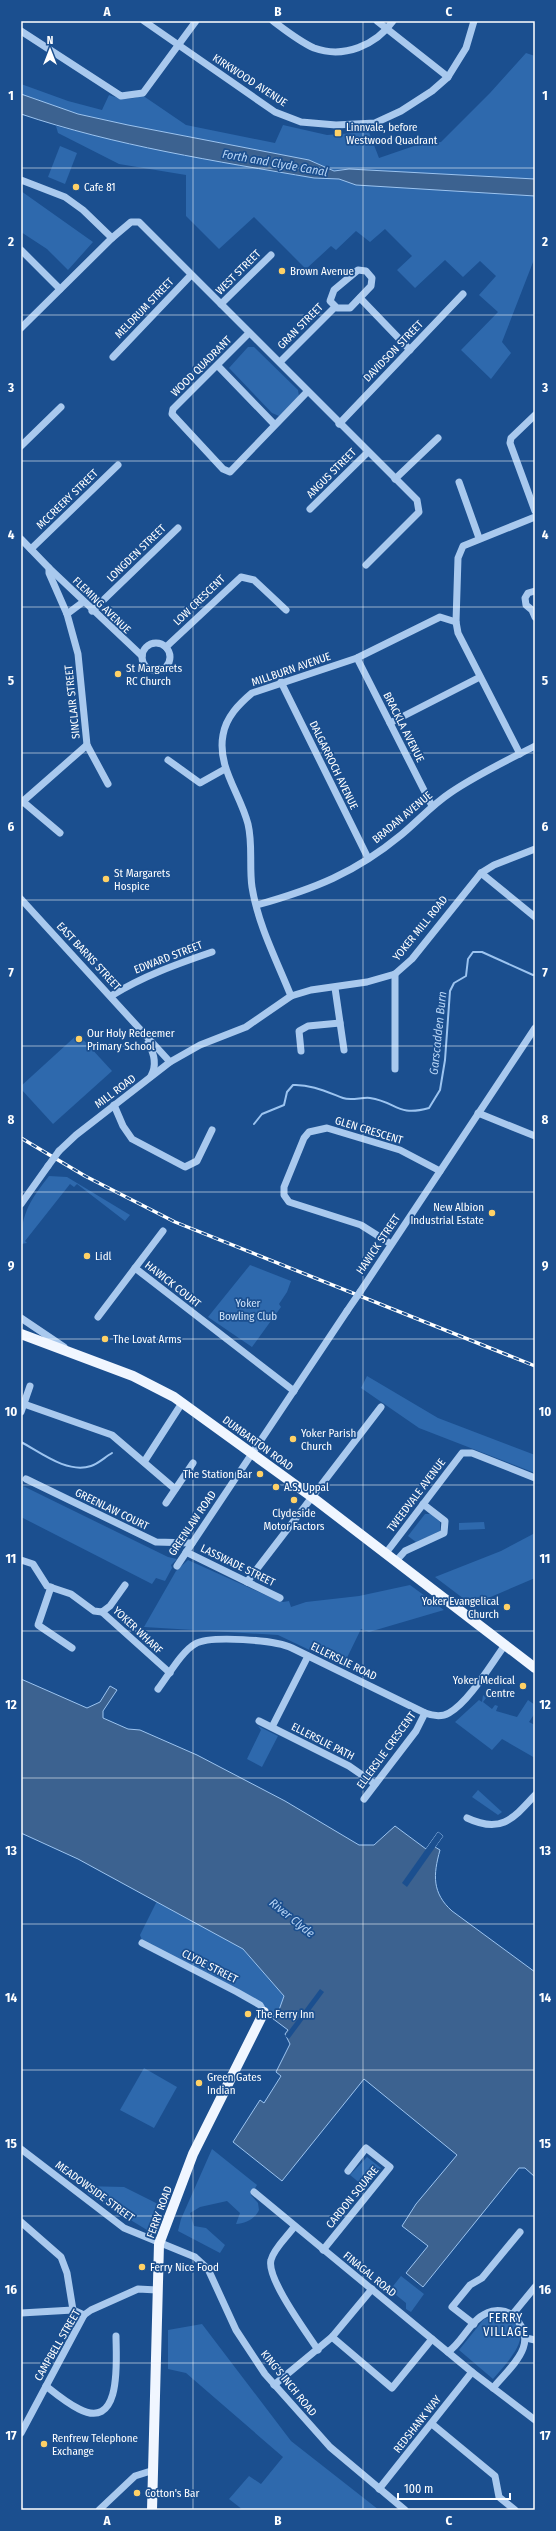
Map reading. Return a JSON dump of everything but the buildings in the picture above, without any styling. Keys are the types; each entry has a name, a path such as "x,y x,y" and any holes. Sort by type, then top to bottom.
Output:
{"main road":[{"name":"DUMBARTON ROAD","path":"21,1334 145,1381 182,1403 312,1497 535,1668"},
{"name":"FERRY ROAD","path":"152,2510 159,2244 194,2154 264,2012"}],"street":[{"name":"KIRKWOOD AVENUE","path":"144,21 275,112 302,122 318,124 375,122 416,101 448,77 466,48 474,21"},
{"path":"21,31 121,96 143,93 196,21"},
{"path":"273,21 314,48 338,51 360,48 374,41 387,30 393,21"},
{"path":"377,21 448,77"},
{"path":"21,180 65,197 83,210 112,238"},
{"path":"21,328 112,238 131,222 139,222 280,362 307,392 367,453 417,500 418,512 366,565"},
{"path":"21,250 60,289"},
{"name":"WEST STREET","path":"221,304 270,255"},
{"name":"GRAN STREET","path":"358,270 366,271 373,282 360,298 350,308 344,310 335,307 330,301 334,290 358,270"},
{"name":"MELDRUM STREET","path":"113,357 191,275"},
{"name":"DAVIDSON STREET","path":"339,424 463,294"},
{"path":"360,298 410,350"},
{"name":"GRAN STREET","path":"280,362 335,307"},
{"name":"WOOD QUADRANT","path":"249,332 218,366 173,409 172,414 186,431 223,469 230,472 274,424 307,392"},
{"path":"218,366 274,424"},
{"path":"21,446 61,407"},
{"path":"535,416 511,438 510,443 535,511"},
{"path":"395,479 438,438"},
{"name":"ANGUS STREET","path":"310,509 367,453"},
{"name":"MCCREERY STREET","path":"31,549 118,465"},
{"path":"459,482 479,538"},
{"path":"520,754 458,633 456,622 458,558 464,546 479,538 535,517"},
{"name":"LONGDEN STREET","path":"92,611 178,528"},
{"name":"SINCLAIR STREET","path":"21,539 49,568 49,573 67,614 80,670 87,746 108,784"},
{"name":"FLEMING AVENUE","path":"49,568 92,611 142,656"},
{"name":"LOW CRESCENT","path":"166,647 241,577 254,580 286,610"},
{"path":"534,612 526,606 525,598 528,593 535,591"},
{"path":"67,614 83,602"},
{"name":"MILLBURN AVENUE","path":"291,996 263,928 252,887 248,825 242,806 225,769 222,752 223,734 234,710 252,693 281,682 357,658 435,618 440,617 456,622"},
{"path":"154,643 166,647 170,655 170,662 163,670 154,671 146,668 142,656 148,645 154,643"},
{"name":"BRACKLA AVENUE","path":"357,658 432,806"},
{"path":"390,723 480,677"},
{"name":"DALGARROCH AVENUE","path":"281,682 368,858"},
{"path":"60,833 22,802 87,746"},
{"name":"BRADAN AVENUE","path":"257,905 327,883 357,867 402,834 432,806 473,779 535,746"},
{"path":"168,760 200,783 225,769"},
{"name":"YOKER MILL ROAD","path":"246,1027 291,996 311,990 335,988 395,974 412,959 481,873 494,865 535,849"},
{"path":"481,873 535,918"},
{"name":"EAST BARNS STREET","path":"21,899 170,1062"},
{"name":"EDWARD STREET","path":"110,996 132,983 169,966 212,952"},
{"path":"394,1069 395,974"},
{"path":"335,988 344,1050"},
{"path":"301,1051 299,1031 308,1026 340,1023"},
{"name":"MILL ROAD","path":"21,1204 59,1150 114,1106 170,1062 200,1045 246,1027"},
{"name":"HAWICK STREET","path":"253,1454 535,1028"},
{"name":"EAST BARNS STREET","path":"140,1029 154,1054 155,1066 150,1078"},
{"path":"114,1106 123,1126 132,1139 185,1167 197,1161 212,1130"},
{"path":"478,1114 535,1136"},
{"name":"GLEN CRESCENT","path":"392,1244 361,1225 302,1208 289,1202 284,1195 284,1187 304,1138 309,1132 327,1128 400,1150 440,1171"},
{"path":"98,1317 163,1231"},
{"name":"HAWICK COURT","path":"135,1268 294,1390"},
{"path":"21,1318 78,1356"},
{"path":"21,1412 30,1386"},
{"path":"144,1462 182,1403"},
{"path":"24,1404 109,1433 175,1489"},
{"path":"247,1582 381,1407"},
{"name":"TWEEDVALE AVENUE","path":"386,1553 464,1452 535,1478"},
{"name":"GREENLAW ROAD","path":"177,1566 253,1454"},
{"path":"166,1503 193,1463"},
{"name":"GREENLAW COURT","path":"26,1479 156,1542 192,1543"},
{"path":"396,1561 405,1551 444,1533 445,1521 424,1504"},
{"name":"LASSWADE STREET","path":"186,1552 280,1598"},
{"name":"YOKER WHARF","path":"21,1560 33,1564 47,1586 70,1594 94,1611 102,1612 170,1674"},
{"name":"YOKER WHARF","path":"102,1612 110,1606 125,1585"},
{"path":"51,1587 38,1625 72,1648"},
{"name":"ELLERSLIE ROAD","path":"158,1689 191,1647 205,1641 279,1643 425,1714 438,1716 452,1711 468,1694 504,1645"},
{"path":"272,1727 308,1656"},
{"name":"ELLERSLIE CRESCENT","path":"364,1799 416,1731 425,1714"},
{"name":"ELLERSLIE PATH","path":"259,1721 349,1766 375,1784"},
{"path":"467,1818 485,1825 500,1825 511,1820 535,1795"},
{"name":"CLYDE STREET","path":"142,1944 237,1992 260,2005 264,2012"},
{"name":"CARDON SQUARE","path":"323,2250 390,2167 366,2148 348,2171"},
{"name":"MEADOWSIDE STREET","path":"21,2150 124,2228 159,2244"},
{"name":"FINAGAL ROAD","path":"254,2192 294,2227 472,2372 535,2420"},
{"path":"21,2222 61,2257 67,2273 73,2310"},
{"path":"294,2227 272,2256 270,2269 289,2306 318,2350"},
{"path":"474,2324 452,2307 470,2285 482,2278 520,2232"},
{"name":"KING'S INCH ROAD","path":"159,2244 178,2249 195,2257 208,2270 236,2330 256,2364 330,2447 405,2510"},
{"path":"512,2315 535,2287"},
{"path":"274,2385 332,2337 372,2289"},
{"name":"CAMPBELL STREET","path":"21,2433 84,2315 91,2310 138,2290 157,2290"},
{"path":"21,2313 73,2310 84,2315"},
{"path":"448,2352 455,2347 480,2317 491,2311 512,2315 519,2322 526,2338 522,2352 493,2388"},
{"path":"46,2386 80,2410 89,2412 104,2409 110,2403 116,2386 116,2336"},
{"path":"332,2337 392,2388 432,2339"},
{"path":"526,2338 535,2340"},
{"name":"REDSHANK WAY","path":"379,2489 472,2372"},
{"path":"432,2424 495,2476 499,2497 515,2510"},
{"path":"99,2510 135,2476 154,2470"}],"green space":[{"path":"526,53 535,56 535,179 349,169 334,171 309,160 78,114 21,94 21,84 68,101 102,110 109,95 126,99 142,95 186,125 275,143 283,125 327,135 369,132 379,158 414,146 441,142 490,93"},
{"path":"56,126 134,145 314,178 333,178 535,196 535,257 502,342 511,353 491,379 461,350 498,312 479,295 496,276 480,261 463,277 445,260 415,288 397,270 412,256 385,229 370,242 356,231 336,250 331,246 306,269 254,217 219,249 186,216 186,175 119,164 58,133"},
{"path":"60,146 77,153 65,184 48,177"},
{"path":"21,191 93,242 68,270 47,249 21,232"},
{"path":"248,347 254,347 298,390 299,396 279,416 272,413 229,368"},
{"path":"78,1034 112,1071 53,1124 21,1089 21,1086"},
{"path":"49,1176 67,1177 130,1215 125,1221 77,1184 74,1187 70,1184 25,1241 27,1243 21,1244 21,1233 28,1207"},
{"name":"Yoker Bowling Club","path":"250,1265 291,1281 287,1292 279,1304 281,1307 252,1347 208,1317"},
{"path":"367,1376 438,1418 535,1455 535,1473 419,1428 361,1388"},
{"path":"21,1485 168,1557 177,1559 171,1565 172,1568 165,1581 156,1578 152,1584 21,1517"},
{"path":"425,1514 431,1514 440,1522 440,1531 416,1542 408,1536"},
{"path":"484,1522 485,1529 459,1530 459,1523"},
{"path":"535,1533 535,1578 472,1605 435,1577 501,1551"},
{"path":"188,1560 272,1598 283,1602 289,1601 291,1607 306,1602 359,1596 410,1585 444,1610 369,1632 361,1629 343,1666 278,1635 144,1627 176,1571"},
{"path":"483,1695 486,1698 483,1702 492,1709 495,1705 498,1706 496,1711 517,1717 528,1700 535,1705 535,1713 529,1722 535,1725 535,1758 502,1739 492,1750 455,1722 479,1700 482,1702"},
{"path":"258,1726 278,1736 262,1767 247,1759 261,1730"},
{"path":"478,1790 502,1812 498,1815 472,1797"},
{"path":"157,1901 243,1949 284,1996 279,2010 272,2018 264,2012 260,2005 142,1940 140,1935"},
{"path":"144,2068 177,2087 154,2128 120,2110"},
{"path":"212,2149 257,2185 251,2195 258,2203 259,2210 255,2216 249,2220 236,2224 240,2213 227,2201 200,2207 190,2213 194,2226 206,2228 225,2245 220,2253 178,2231 181,2219"},
{"path":"367,2157 381,2168 366,2188 350,2175"},
{"path":"82,2186 124,2187 158,2204 147,2230 88,2194"},
{"path":"401,2276 424,2294 411,2312 406,2309 406,2303 390,2290"},
{"path":"501,2315 513,2320 519,2328 521,2336 513,2354 493,2379 459,2350 484,2319"},
{"path":"202,2324 291,2441 379,2510 243,2510 229,2499 249,2476 261,2484 283,2457 186,2373 168,2369 168,2330"}],"water":[{"name":"Forth and Clyde Canal","path":"21,94 78,114 309,160 334,171 349,169 535,179 535,196 356,185 339,179 314,178 166,152 93,135 21,114"},
{"name":"River Clyde","path":"21,1679 87,1708 100,1702 110,1686 117,1690 103,1711 103,1718 128,1729 140,1730 197,1755 285,1801 359,1845 374,1845 395,1826 426,1849 438,1832 443,1836 435,1847 440,1850 435,1876 438,1890 445,1904 452,1911 535,1972 535,2177 525,2168 519,2168 423,2287 406,2273 428,2246 402,2226 416,2204 457,2155 364,2079 282,2181 233,2142 260,2100 264,2103 281,2076 276,2072 290,2044 285,2034 288,2030 272,2018 279,2010 284,1996 243,1949 78,1859 21,1833"}],"pier":[{"path":"438,1832 443,1836 407,1887 402,1883"},
{"path":"320,1989 324,1992 289,2039 285,2036"}],"waterway":[{"name":"Garscadden Burn","path":"254,1124 262,1114 284,1105 287,1092 293,1085 312,1087 346,1099 370,1098 379,1100 403,1110 410,1111 429,1108 440,1090 445,1060 450,991 454,983 466,976 468,959 473,952 482,952 533,975"},
{"path":"21,1442 54,1461 73,1467 82,1468 91,1466 112,1453"}],"railway":[{"path":"21,1138 85,1176 175,1222 535,1366"}],"place":[{"name":"Linnvale, before Westwood Quadrant","path":"338,133"},
{"name":"Cafe 81","path":"76,187"},
{"name":"Brown Avenue","path":"282,271"},
{"name":"St Margarets RC Church","path":"118,674"},
{"name":"St Margarets Hospice","path":"106,879"},
{"name":"Our Holy Redeemer Primary School","path":"79,1039"},
{"name":"New Albion Industrial Estate","path":"492,1213"},
{"name":"Lidl","path":"87,1256"},
{"name":"The Lovat Arms","path":"105,1339"},
{"name":"Yoker Parish Church","path":"293,1439"},
{"name":"The Station Bar","path":"260,1474"},
{"name":"A.S. Uppal","path":"276,1487"},
{"name":"Clydeside Motor Factors","path":"294,1500"},
{"name":"Yoker Evangelical Church","path":"507,1607"},
{"name":"Yoker Medical Centre","path":"523,1686"},
{"name":"The Ferry Inn","path":"248,2014"},
{"name":"Green Gates Indian","path":"199,2083"},
{"name":"Ferry Nice Food","path":"142,2267"},
{"name":"Renfrew Telephone Exchange","path":"44,2444"},
{"name":"Cotton's Bar","path":"137,2493"}],"district":[{"name":"FERRY VILLAGE","path":"506,2325"}]}
